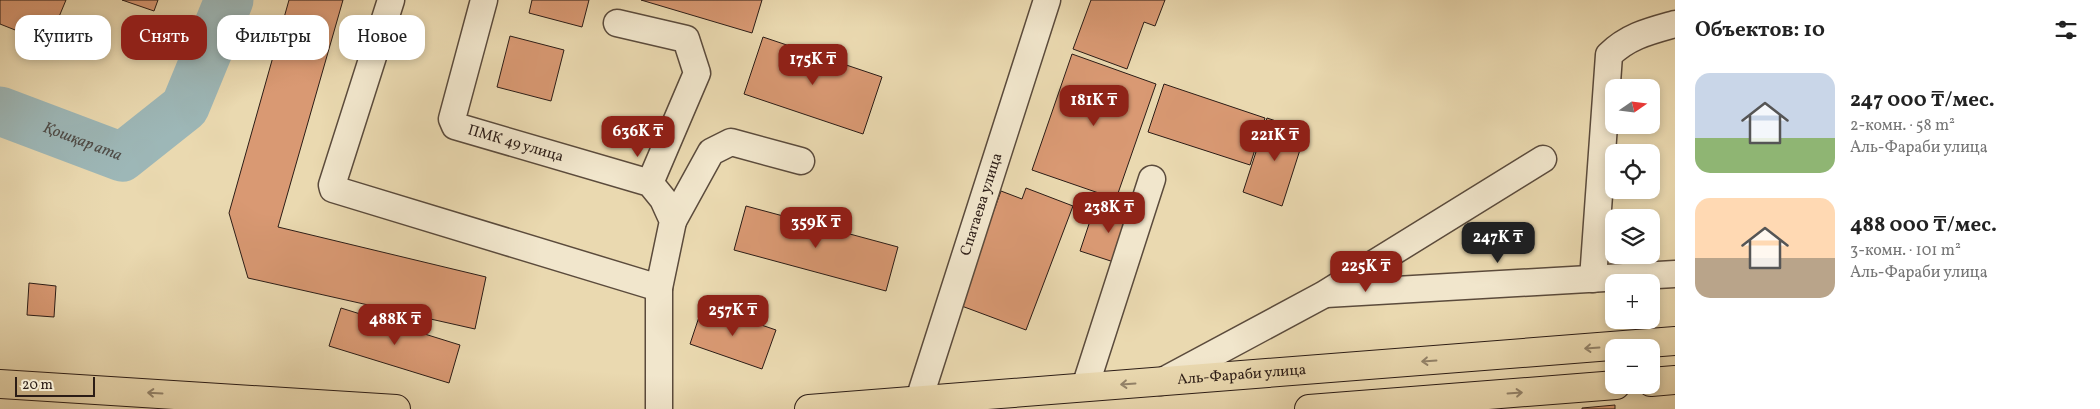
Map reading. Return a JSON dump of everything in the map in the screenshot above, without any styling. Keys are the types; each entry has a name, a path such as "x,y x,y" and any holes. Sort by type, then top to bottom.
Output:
{"main road":[{"name":"Аль-Фараби улица","path":"809,409 916,405 1085,387 1675,342"},
{"path":"1660,381 1675,380"},
{"path":"0,384 396,409"},
{"path":"1309,409 1605,386"}],"street":[{"path":"391,0 332,185 333,189 659,288"},
{"name":"ПМК 49 улица","path":"484,0 452,120 455,126 650,183"},
{"name":"Спатаева улица","path":"916,405 1046,0"},
{"path":"616,23 686,39 697,73 650,183 663,199 673,221"},
{"path":"1593,279 1609,55 1621,44 1645,33 1675,24"},
{"path":"659,409 659,288 673,221 711,152 731,142 801,161"},
{"path":"1161,382 1323,295 1544,159"},
{"path":"1085,387 1152,179"},
{"path":"1323,295 1675,274"}],"building":[{"path":"0,0 66,0 60,15 15,15 15,30 0,24"},
{"path":"122,0 158,0 154,11"},
{"path":"289,0 343,0 329,49 329,15 285,15"},
{"path":"532,0 589,0 582,27 529,13"},
{"path":"641,0 762,0 752,33"},
{"path":"1091,0 1165,0 1155,26 1144,22 1127,69 1073,49"},
{"path":"510,36 564,50 551,101 497,87"},
{"path":"763,37 882,77 863,134 744,94"},
{"path":"1072,54 1156,84 1116,199 1032,170"},
{"path":"272,60 326,60 278,227 486,277 475,329 248,278 229,213"},
{"path":"1164,84 1265,118 1250,165 1148,132"},
{"path":"1267,118 1306,131 1282,206 1243,192"},
{"path":"1026,188 1073,206 1026,330 959,305 1001,191 1022,199"},
{"path":"1096,203 1139,218 1123,265 1080,251"},
{"path":"746,206 898,247 886,291 734,250"},
{"path":"29,283 56,286 54,317 27,315"},
{"path":"703,305 776,330 762,369 690,344"},
{"path":"341,308 460,345 449,383 329,346"},
{"path":"1615,405 1615,409 1582,409 1582,408"}],"waterway":[{"name":"Қошқар ата","path":"0,111 122,157 185,107 229,0"}]}
